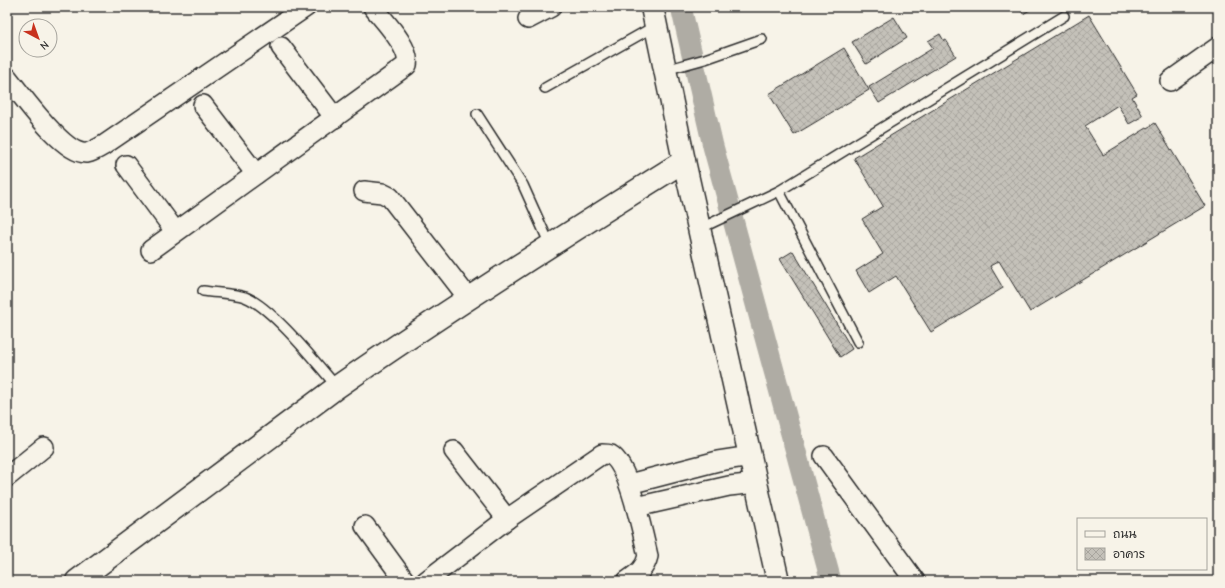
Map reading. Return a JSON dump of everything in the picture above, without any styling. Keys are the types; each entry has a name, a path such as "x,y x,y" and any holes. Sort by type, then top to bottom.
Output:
{"street":[{"path":"7,76 49,129 68,148 78,152 87,153 104,145 306,7"},
{"path":"150,250 407,65 409,58 404,48 373,7"},
{"path":"528,19 551,7"},
{"path":"654,17 670,69 684,161 707,224 751,456 778,581"},
{"path":"281,47 335,118"},
{"path":"1170,81 1218,47"},
{"path":"203,105 256,174"},
{"path":"77,581 337,387 550,245 684,161"},
{"path":"126,165 175,231"},
{"path":"364,190 382,193 390,197 469,299"},
{"path":"7,477 44,447"},
{"path":"454,450 507,519"},
{"path":"426,581 507,519 602,454 610,455 617,461 629,484 648,556 646,564 642,570 627,581"},
{"path":"629,484 718,461 751,456"},
{"path":"824,456 915,581"},
{"path":"636,507 729,486 757,483"},
{"path":"365,526 405,581"}],"lane":[{"path":"707,224 766,199 1064,16"},
{"path":"545,88 654,17"},
{"path":"670,69 762,40"},
{"path":"477,114 523,185 550,245"},
{"path":"779,191 858,342"},
{"path":"203,291 245,297 265,310 304,348 337,387"}],"building":[{"path":"1019,7 1035,7 1023,14"},
{"path":"1089,15 1137,94 1132,97 1143,116 1129,124 1118,105 1085,126 1103,155 1155,123 1205,206 1030,312 999,261 990,266 1003,288 931,332 896,276 869,293 856,271 883,254 862,219 883,206 854,158"},
{"path":"894,17 907,38 866,64 852,42"},
{"path":"940,34 944,41 946,40 956,56 879,103 869,87 933,48 928,41"},
{"path":"844,48 869,90 794,135 769,94"},
{"path":"793,251 852,349 840,357 780,259"}],"waterway":[{"path":"681,7 713,146 831,581"}]}
